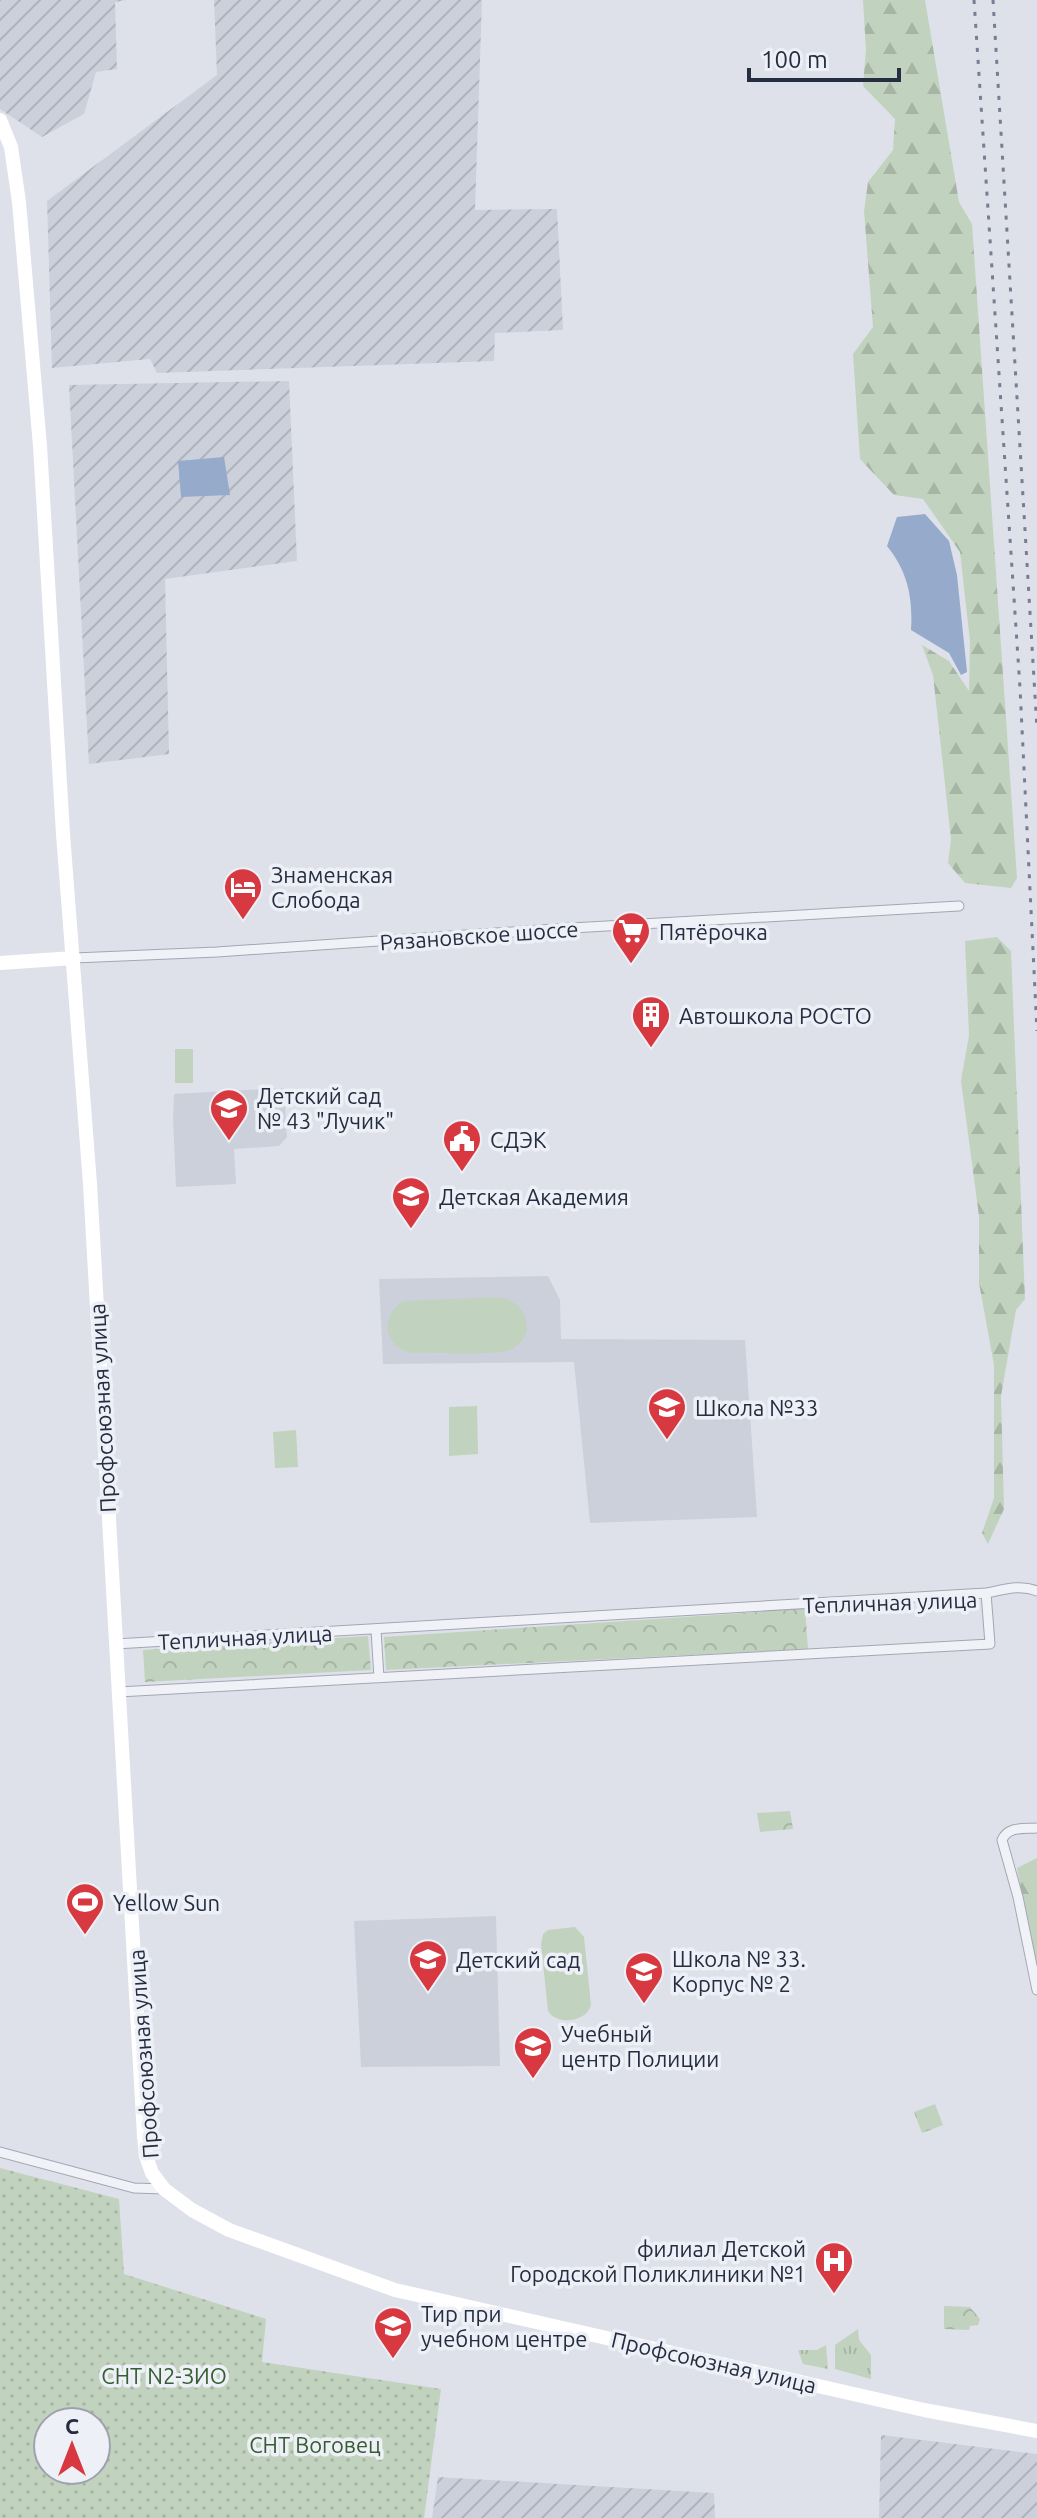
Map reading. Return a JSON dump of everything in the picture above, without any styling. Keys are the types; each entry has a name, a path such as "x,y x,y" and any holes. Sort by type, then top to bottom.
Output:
{"main road":[{"name":"Профсоюзная улица","path":"0,120 11,147 30,312 63,834 90,1184 146,2156 152,2173 164,2189 192,2210 229,2230 395,2290 924,2410 1037,2431"},
{"name":"Рязановское шоссе","path":"0,963 74,958"}],"street":[{"name":"Рязановское шоссе","path":"74,958 959,906"},
{"path":"986,1593 1013,1588 1037,1591"},
{"name":"Тепличная улица","path":"115,1644 986,1593 990,1644 118,1692"},
{"path":"376,1630 379,1678"},
{"path":"1037,1828 1012,1829 1005,1833 1002,1840 1018,1897 1037,1990"},
{"path":"0,2152 134,2188 164,2189"}],"shaded area":[{"path":"0,0 127,0 115,2 117,69 96,72 84,114 42,137 0,109"},
{"path":"214,0 482,0 475,210 557,209 563,330 495,333 494,361 157,373 150,359 52,368 47,201 217,75"},
{"path":"289,381 297,561 165,579 169,754 89,764 69,385"},
{"name":"Детский сад № 43 \"Лучик\"","path":"284,1088 287,1137 279,1146 234,1149 236,1184 176,1187 174,1094"},
{"name":"Школа №33","path":"548,1276 560,1300 561,1339 745,1340 757,1517 590,1523 574,1362 383,1364 379,1279"},
{"name":"Детский сад","path":"496,1916 500,2066 361,2067 354,1921"},
{"path":"881,2435 1037,2454 1037,2518 879,2518"},
{"path":"438,2477 714,2493 715,2518 432,2518"}],"green space":[{"path":"863,0 925,0 959,202 972,224 1017,878 1011,888 965,883 948,863 951,839 933,675 922,645 949,661 969,691 970,641 960,552 923,499 894,495 860,459 853,354 873,327 864,211 868,182 893,150 895,119 863,86 866,50"},
{"path":"997,937 1011,951 1025,1299 1016,1310 1001,1396 1004,1509 988,1544 982,1533 994,1498 994,1365 979,1283 979,1216 961,1081 969,1035 965,941"},
{"path":"175,1049 193,1049 193,1083 175,1083"},
{"path":"498,1297 509,1300 524,1314 526,1332 516,1347 470,1354 410,1353 394,1344 390,1337 388,1322 403,1301"},
{"path":"477,1406 478,1454 449,1456 449,1407"},
{"path":"296,1430 298,1467 275,1468 273,1432"},
{"path":"805,1609 808,1649 386,1670 384,1637"},
{"path":"368,1636 371,1670 145,1682 143,1650"},
{"path":"790,1811 793,1829 760,1832 757,1813"},
{"path":"1037,1858 1037,1972 1017,1868"},
{"path":"575,1927 584,1937 591,2005 578,2018 558,2019 548,2011 541,1944 543,1934 548,1930"},
{"path":"935,2104 943,2125 922,2133 914,2112"},
{"name":"СНТ N2-ЗИО","path":"0,2168 119,2199 124,2274 266,2319 262,2362 441,2389 424,2518 0,2518"},
{"path":"944,2306 970,2307 980,2319 978,2325 970,2326 969,2330 944,2329"},
{"path":"858,2329 859,2340 871,2355 871,2379 835,2369 835,2345"},
{"path":"826,2345 828,2369 803,2364 798,2350 817,2350"}],"water":[{"path":"224,457 230,495 181,497 178,461"},
{"path":"925,514 949,541 957,575 967,672 961,675 949,653 911,630 908,586 887,546 897,517"}],"railway":[{"path":"974,0 1020,688 1037,1031"},
{"path":"993,0 1037,729"}],"place":[{"name":"Знаменская Слобода","path":"243,921"},
{"name":"Пятёрочка","path":"631,965"},
{"name":"Автошкола РОСТО","path":"651,1049"},
{"name":"Детский сад № 43 \"Лучик\"","path":"229,1142"},
{"name":"СДЭК","path":"462,1173"},
{"name":"Детская Академия","path":"411,1230"},
{"name":"Школа №33","path":"667,1441"},
{"name":"Yellow Sun","path":"85,1936"},
{"name":"Детский сад","path":"428,1993"},
{"name":"Школа № 33. Корпус № 2","path":"644,2005"},
{"name":"Учебный центр Полиции","path":"533,2080"},
{"name":"филиал Детской Городской Поликлиники №1","path":"834,2295"},
{"name":"Тир при учебном центре","path":"393,2360"}],"park label":[{"name":"СНТ Воговец","path":"315,2444"}]}
